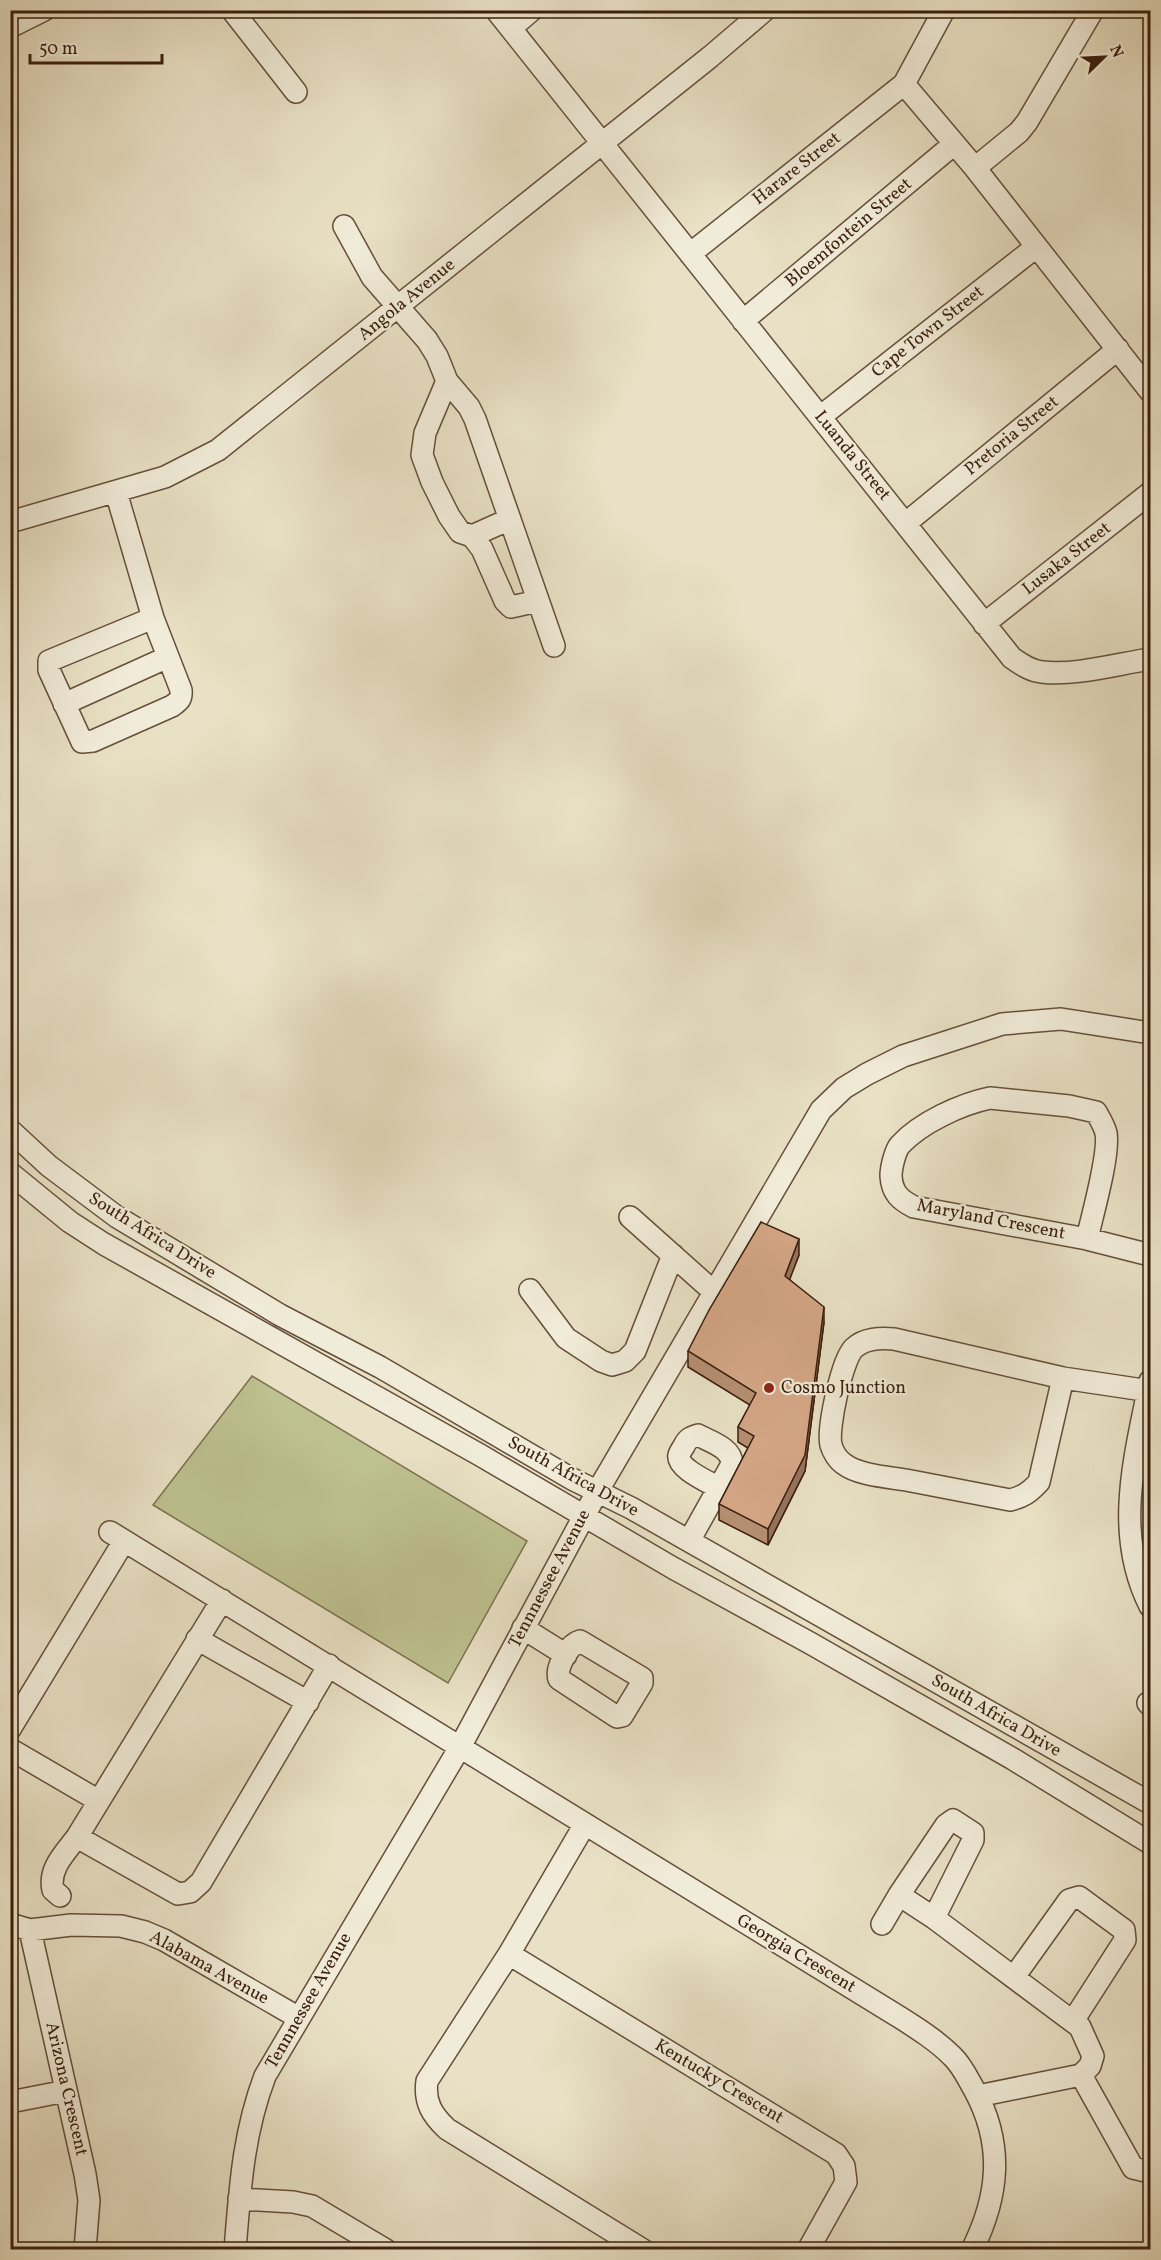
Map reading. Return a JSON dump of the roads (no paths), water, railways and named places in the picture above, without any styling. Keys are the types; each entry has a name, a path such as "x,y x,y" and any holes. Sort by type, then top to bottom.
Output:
{"street":[{"path":"10,27 44,10"},
{"path":"232,10 296,92"},
{"name":"Luanda Street","path":"496,10 1012,658 1026,668 1040,672 1082,670 1150,659"},
{"path":"511,28 532,10"},
{"name":"Angola Avenue","path":"10,522 165,477 218,450 398,308 710,57 765,10"},
{"path":"944,10 904,84 975,168 1150,391"},
{"path":"975,168 1019,132 1027,122 1093,10"},
{"name":"Harare Street","path":"690,254 904,84"},
{"name":"Bloemfontein Street","path":"743,321 954,144"},
{"path":"344,226 372,277 427,340 437,356 447,381 469,407 554,646"},
{"name":"Cape Town Street","path":"820,417 1036,247"},
{"name":"Pretoria Street","path":"906,523 1118,349"},
{"path":"447,381 425,433 422,455 432,482 460,532 472,536 482,549 505,601 511,607 538,601"},
{"path":"116,492 153,618 181,690 179,701 172,706 85,743 79,738 48,664 51,659 153,618"},
{"name":"Lusaka Street","path":"984,624 1150,493"},
{"path":"472,536 510,519"},
{"path":"64,704 168,657"},
{"name":"Tennnessee Avenue","path":"235,2250 247,2134 265,2076 460,1747 597,1492 822,1110 844,1088 903,1056 1002,1024 1061,1019 1150,1033"},
{"name":"Maryland Crescent","path":"1087,1239 1106,1152 1103,1122 1096,1112 1069,1106 990,1098 977,1100 939,1116 898,1147 891,1171 892,1189 903,1201 914,1207 1087,1239 1150,1255"},
{"name":"South Africa Drive","path":"10,1130 49,1166 117,1217 280,1315 380,1367 597,1492 631,1508 1150,1803"},
{"name":"South Africa Drive","path":"10,1173 48,1205 104,1244 480,1455 972,1736 1150,1843"},
{"path":"630,1217 714,1292"},
{"path":"530,1290 566,1338 601,1361 612,1365 625,1361 635,1351 673,1255"},
{"path":"1063,1378 1039,1482 1031,1492 1020,1498 1010,1500 871,1474 844,1465 835,1455 831,1444 831,1426 846,1360 853,1349 878,1338 894,1339 1063,1378 1150,1388 1130,1490 1128,1515 1134,1563 1150,1606"},
{"path":"689,1541 719,1488"},
{"name":"Georgia Crescent","path":"10,1729 117,1536 926,2034 953,2056 978,2096 990,2129 994,2166 986,2220 972,2250"},
{"path":"60,1896 53,1890 51,1880 53,1871 77,1837 222,1600"},
{"path":"523,1628 566,1655"},
{"path":"197,1639 308,1702"},
{"path":"77,1837 178,1894 190,1892 201,1882 329,1665"},
{"path":"10,1749 99,1801"},
{"path":"882,1924 953,1820 973,1833 973,1840 934,1918"},
{"path":"585,1824 509,1954 428,2081 426,2091 432,2114 447,2130 643,2250"},
{"path":"899,1896 934,1918 1073,2021 1080,2027 1090,2045 1093,2056 1090,2066 1082,2075 978,2096"},
{"path":"1014,1977 1069,1900 1079,1897 1124,1930 1125,1940 1073,2021"},
{"name":"Alabama Avenue","path":"20,1927 99,1924 121,1926 154,1935 299,2018"},
{"name":"Arizona Crescent","path":"20,1927 66,2091 88,2192 84,2250"},
{"name":"Kentucky Crescent","path":"509,1954 836,2154 844,2166 846,2182 808,2250"},
{"path":"1082,2075 1133,2168 1150,2172"},
{"path":"10,2102 66,2091"},
{"path":"239,2199 294,2202 312,2206 378,2248"}],"place":[{"name":"Cosmo Junction","path":"769,1388"}]}
